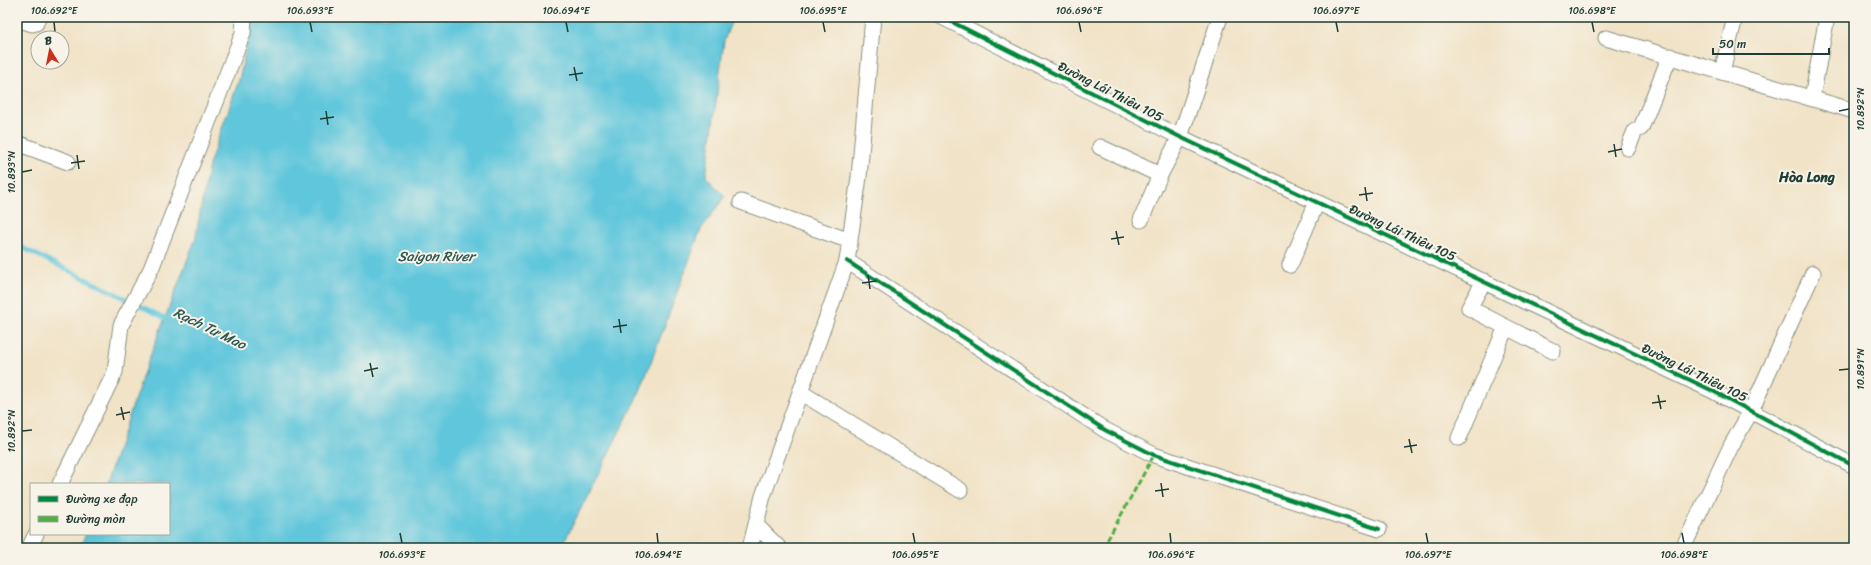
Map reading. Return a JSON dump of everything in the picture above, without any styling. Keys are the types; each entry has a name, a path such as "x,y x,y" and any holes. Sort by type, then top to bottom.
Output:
{"street":[{"path":"17,19 32,24 36,23 38,17"},
{"path":"60,483 115,372 121,325 151,269 243,33 244,17"},
{"path":"750,548 763,496 847,261 859,177 874,17"},
{"name":"Đường Lái Thiêu 105","path":"942,17 1180,137 1314,209 1484,281 1751,411 1828,454 1854,466"},
{"path":"1142,220 1160,175 1180,137 1220,17"},
{"path":"1722,72 1735,17"},
{"path":"1812,98 1827,17"},
{"path":"1606,38 1854,110"},
{"path":"1628,148 1635,131 1641,128 1670,56"},
{"path":"17,143 68,162"},
{"path":"1100,148 1160,175"},
{"path":"741,202 850,241"},
{"path":"1290,265 1314,209"},
{"path":"847,261 1105,430 1154,455 1379,529"},
{"path":"1751,411 1812,273"},
{"path":"1484,281 1469,308 1553,351"},
{"path":"1460,438 1506,327"},
{"path":"800,392 960,490"},
{"name":"Đường Lái Thiêu 105","path":"1683,548 1731,446 1751,411"},
{"path":"756,525 779,548"},
{"path":"29,548 36,535"}],"water":[{"name":"Saigon River","path":"253,17 733,17 724,41 706,177 725,196 701,229 640,391 561,548 79,548 86,535 170,535 170,483 106,483 144,372 195,240 209,165 239,80"}],"waterway":[{"name":"Rạch Tư Mao","path":"17,245 171,321"}],"marked path":[{"path":"1103,548 1154,455"}],"cycle path":[{"path":"942,17 1180,137 1711,390 1854,466"},
{"path":"847,261 1105,430 1154,455 1379,529"}],"district":[{"name":"Hòa Long","path":"1807,177"}]}
